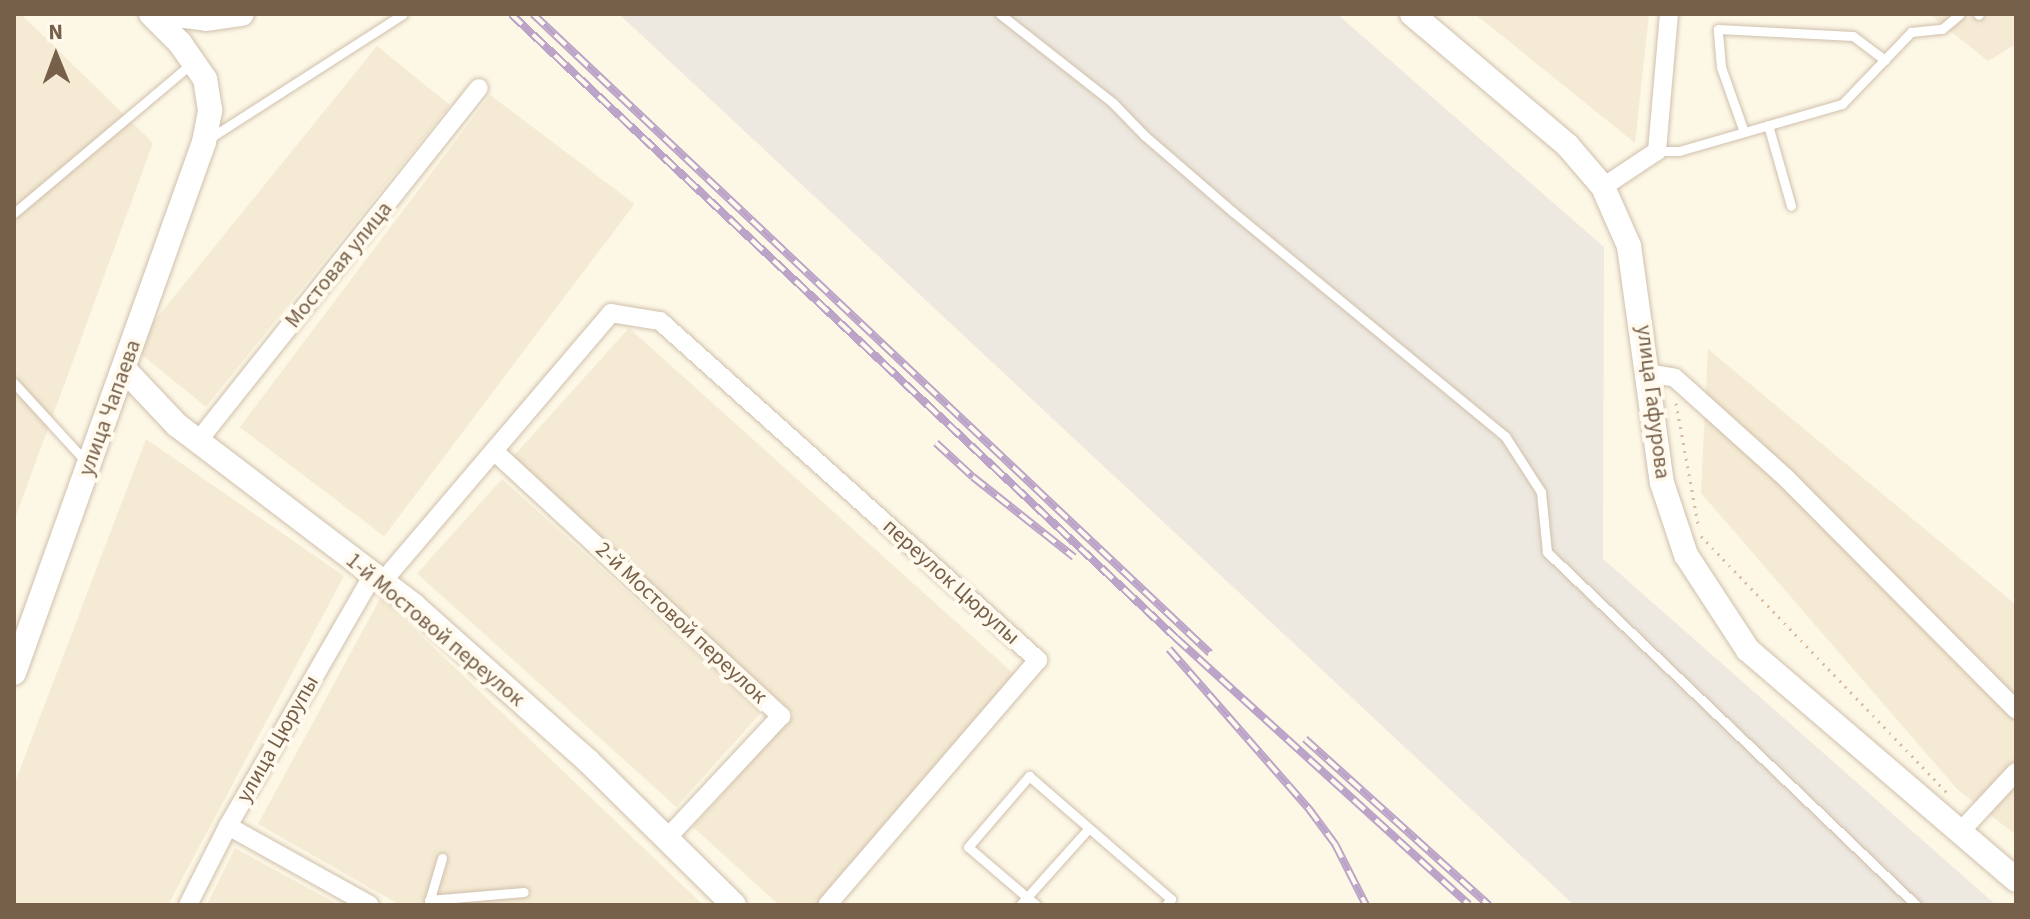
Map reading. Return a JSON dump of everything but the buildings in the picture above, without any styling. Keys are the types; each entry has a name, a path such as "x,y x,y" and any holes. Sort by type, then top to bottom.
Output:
{"main road":[{"path":"151,14 195,61"},
{"path":"168,14 206,19 242,14"},
{"name":"улица Гафурова","path":"1412,14 1568,146 1603,187 1629,246 1660,375 1662,483 1686,555 1748,650 2016,880"},
{"name":"улица Чапаева","path":"14,673 204,142 210,110 205,79 195,61"},
{"name":"1-й Мостовой переулок","path":"124,369 177,425 378,578 668,837 734,905"}],"street":[{"path":"1603,187 1657,151 1669,14"},
{"name":"Мостовая улица","path":"198,441 479,88"},
{"name":"улица Цюрупы","path":"188,905 228,826 378,578 494,451 611,313"},
{"name":"переулок Цюрупы","path":"611,313 660,321 1038,660 827,905"},
{"path":"1660,375 1787,479 2016,710"},
{"name":"2-й Мостовой переулок","path":"494,451 781,716 668,837"},
{"path":"1960,832 2016,772"},
{"path":"228,826 370,905"}],"lane":[{"path":"204,142 403,14"},
{"path":"1000,14 1113,103 1144,135 1233,212 1505,436 1541,492 1547,552 1916,905"},
{"path":"1657,151 1679,151 1842,104 1911,32 1942,29 1960,14"},
{"path":"1744,132 1721,67 1718,29 1853,36 1885,60"},
{"path":"14,213 195,61"},
{"path":"1768,125 1791,206"},
{"path":"14,383 89,465"},
{"path":"1036,905 1023,901 968,847 1029,776 1171,899 1166,905"},
{"path":"1023,901 1089,828"},
{"path":"442,858 429,902 524,892"}],"path":[{"path":"1660,375 1701,535 1950,796"}],"shaded area":[{"path":"14,14 21,14 153,143 14,521"},
{"path":"619,14 1337,14 1604,247 1603,559 1996,905 1574,905"},
{"path":"1475,14 1649,14 1635,143"},
{"path":"1929,14 2016,14 2016,44 1988,61"},
{"path":"377,46 450,105 206,407 133,348"},
{"path":"490,95 635,204 384,536 240,427"},
{"path":"629,328 1023,682 821,905 779,905 693,827 794,714 511,459"},
{"path":"1708,349 2016,605 2016,835 1957,789 1701,493"},
{"path":"146,439 344,576 168,905 14,905 14,785"},
{"path":"502,479 761,713 676,807 417,573"},
{"path":"381,597 703,905 400,905 258,824"},
{"path":"235,848 339,905 207,905"}],"railway":[{"path":"511,14 1176,638 1469,905"},
{"path":"533,14 1210,653"},
{"path":"936,443 973,477 1074,557"},
{"path":"1169,649 1309,809 1335,844 1366,905"},
{"path":"1305,739 1489,905"}]}
